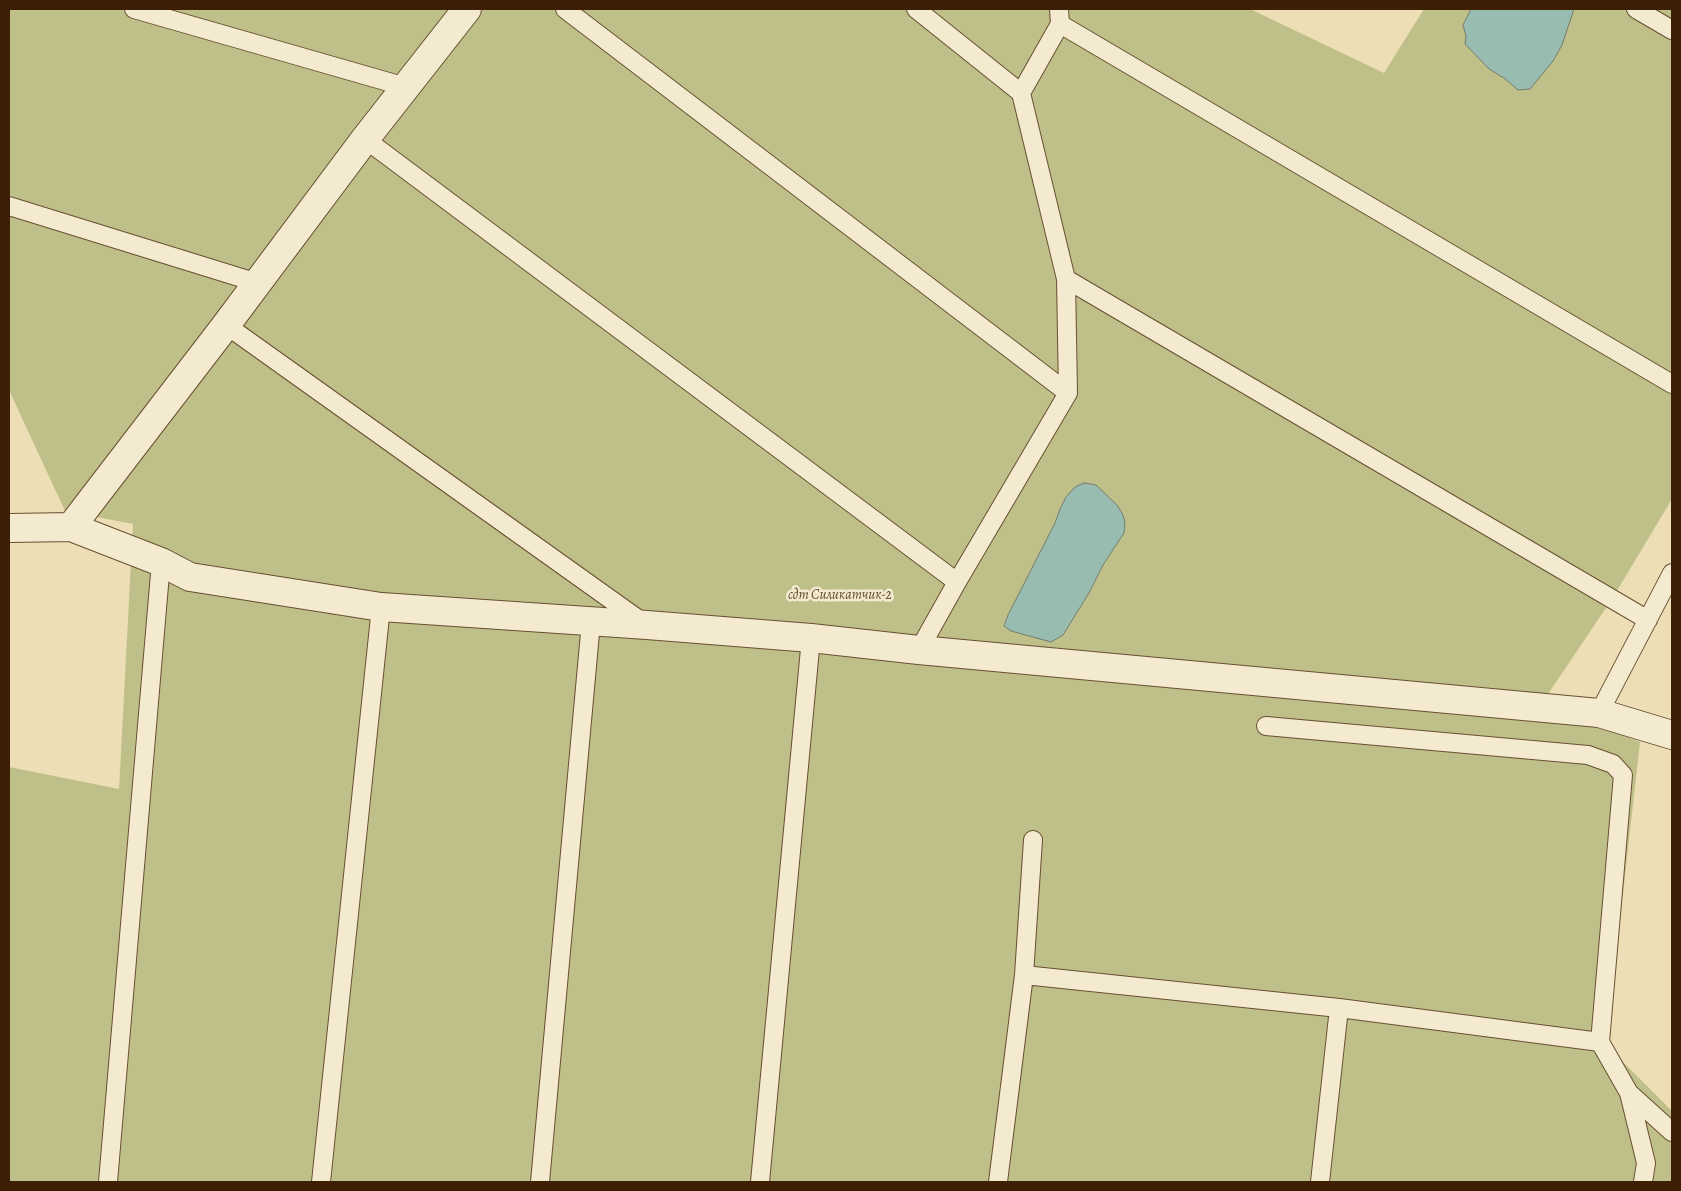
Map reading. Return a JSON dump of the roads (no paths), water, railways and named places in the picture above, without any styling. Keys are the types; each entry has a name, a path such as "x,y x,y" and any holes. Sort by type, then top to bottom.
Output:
{"street":[{"path":"71,527 226,325 365,139 467,9"},
{"path":"9,528 71,527 161,562 190,577 381,607 811,638 919,650 1599,713 1672,735"}],"lane":[{"path":"134,9 406,87"},
{"path":"565,9 1068,393"},
{"path":"916,9 1021,93 1066,279 1068,393 919,650"},
{"path":"1636,9 1672,30"},
{"path":"1021,93 1059,16 1672,384"},
{"path":"365,139 957,582"},
{"path":"9,206 258,282"},
{"path":"1066,279 1648,620"},
{"path":"226,325 647,625"},
{"path":"108,1182 161,562"},
{"path":"1599,713 1672,572"},
{"path":"321,1182 381,607"},
{"path":"540,1182 591,622"},
{"path":"760,1182 811,638"},
{"path":"1266,726 1588,755 1613,764 1623,775 1600,1042 1629,1092 1646,1163 1643,1182"},
{"path":"998,1182 1024,975 1033,840"},
{"path":"1024,975 1339,1008 1600,1042"},
{"path":"1320,1182 1339,1008"},
{"path":"1629,1092 1672,1132"}],"water":[{"path":"1471,9 1574,9 1562,45 1553,61 1530,89 1518,90 1504,78 1489,69 1465,44 1466,36 1463,25"},
{"path":"1084,483 1096,485 1117,505 1125,523 1124,533 1103,565 1089,593 1063,635 1051,642 1011,631 1004,626 1008,615 1055,523 1060,509 1066,497 1075,487"}],"park label":[{"name":"сдт Силикатчик-2","path":"840,596"}]}
